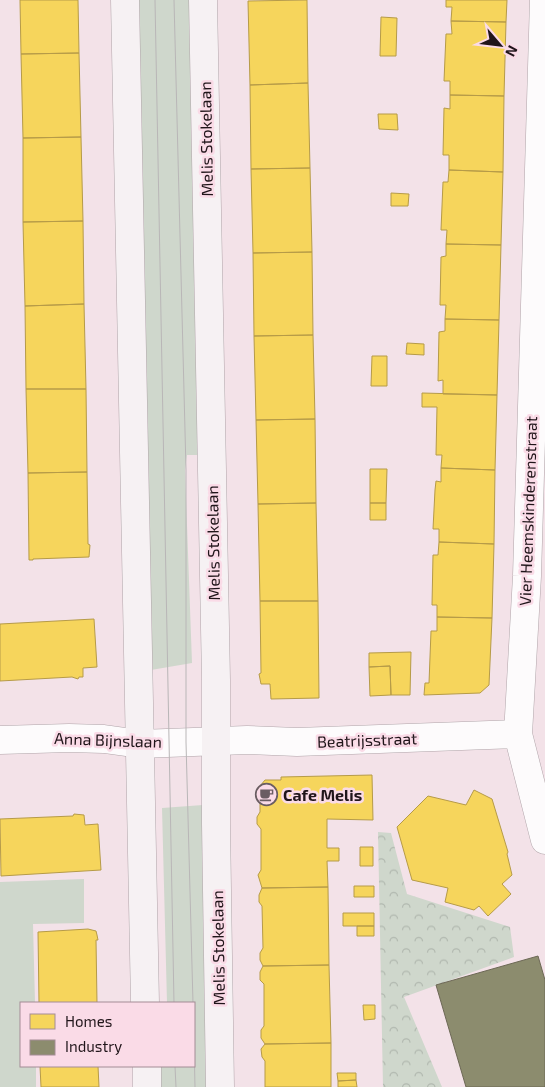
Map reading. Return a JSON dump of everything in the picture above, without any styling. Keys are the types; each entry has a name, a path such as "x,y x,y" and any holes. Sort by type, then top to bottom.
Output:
{"street":[{"path":"125,0 146,1002"},
{"name":"Melis Stokelaan","path":"203,0 217,740 216,824 220,1087"},
{"name":"Vier Heemskinderenstraat","path":"544,0 536,576 518,734 545,840"},
{"name":"Beatrijsstraat","path":"217,740 297,742 518,734"},
{"name":"Anna Bijnslaan","path":"0,740 69,738 104,739 140,744 217,740"},
{"path":"147,1067 147,1087"}],"green space":[{"path":"137,0 194,0 201,455 187,455 185,470 192,663 151,670"},
{"path":"203,805 208,1087 156,1087 156,1067 195,1067 195,1002 167,1002 162,808"},
{"path":"378,832 391,833 407,894 510,927 514,957 404,997 442,1087 383,1087"},
{"path":"84,879 84,923 33,924 35,1002 20,1002 20,1067 36,1067 36,1087 0,1087 0,882"}],"building: Homes":[{"path":"20,0 78,0 79,53 21,54"},
{"path":"307,0 308,83 250,85 248,1"},
{"path":"446,0 507,0 506,22 451,21 452,7 446,7"},
{"path":"381,17 397,18 396,56 380,56"},
{"path":"451,21 506,22 504,96 450,95 450,81 444,81 446,34 452,34"},
{"path":"79,53 81,137 23,138 21,54"},
{"path":"308,83 310,168 251,169 250,85"},
{"path":"450,95 504,96 503,172 449,170 449,155 443,155 444,108 450,109"},
{"path":"378,114 397,114 398,130 379,129"},
{"path":"81,137 83,221 23,222 23,138"},
{"path":"310,168 312,252 253,253 251,169"},
{"path":"449,170 503,172 501,245 446,244 447,230 441,230 443,182 448,182"},
{"path":"391,193 409,194 408,206 391,206"},
{"path":"83,221 84,304 25,306 23,222"},
{"path":"446,244 501,245 499,320 445,319 446,305 440,305 441,257 446,256"},
{"path":"312,252 313,335 254,336 253,253"},
{"path":"84,304 86,389 26,389 25,306"},
{"path":"445,319 499,320 497,395 443,394 443,380 438,381 439,332 445,331"},
{"path":"313,335 315,419 256,420 254,336"},
{"path":"407,343 424,344 424,355 406,354"},
{"path":"372,356 387,356 387,386 371,386"},
{"path":"26,389 86,389 87,472 28,473"},
{"path":"422,393 497,395 495,470 441,468 442,455 436,455 437,407 422,407"},
{"path":"315,419 316,503 258,504 256,420"},
{"path":"441,468 495,470 494,544 439,542 439,529 433,529 436,481 441,482"},
{"path":"370,469 387,469 386,503 370,503"},
{"path":"87,472 89,557 29,560 28,473"},
{"path":"316,503 318,601 260,601 258,504"},
{"path":"370,503 386,503 386,520 370,520"},
{"path":"439,542 494,544 492,618 437,617 437,605 432,605 433,555 438,555"},
{"path":"260,601 318,601 319,698 271,699 270,684 261,684 259,674 261,673"},
{"path":"437,617 492,618 489,685 480,693 424,695 425,683 429,683 431,631 437,631"},
{"path":"94,619 97,667 83,668 83,677 78,679 72,677 0,681 0,624"},
{"path":"411,652 410,695 391,695 390,666 369,667 369,653"},
{"path":"390,666 391,695 370,696 369,667"},
{"path":"372,775 373,820 327,819 327,848 339,848 339,861 327,861 328,887 262,888 258,875 261,870 261,829 257,824 257,817 260,812 260,786 265,780 281,780 281,777"},
{"path":"474,790 492,799 508,852 512,875 502,884 511,894 488,916 479,906 474,910 445,902 448,888 412,880 397,827 428,796 466,805"},
{"path":"74,814 84,815 85,825 98,824 101,870 1,876 0,819 73,816"},
{"path":"360,847 373,847 373,866 360,866"},
{"path":"354,886 374,886 374,897 354,897"},
{"path":"328,887 329,965 263,966 260,960 260,953 263,948 262,906 259,902 262,888"},
{"path":"343,913 374,913 374,926 343,926"},
{"path":"357,926 374,926 374,936 357,936"},
{"path":"88,929 96,931 98,940 96,940 97,1002 39,1002 38,932"},
{"path":"329,965 331,1043 265,1044 261,1038 261,1030 264,1026 264,984 260,980 260,972 263,966"},
{"path":"363,1005 375,1005 375,1019 364,1020"},
{"path":"331,1043 331,1087 265,1087 265,1061 262,1057 261,1049 265,1044"},
{"path":"40,1067 98,1067 99,1087 41,1087"},
{"path":"337,1073 356,1073 356,1080 338,1081"},
{"path":"356,1080 357,1087 338,1087 338,1081"}],"building: Industry":[{"path":"538,956 545,980 545,1087 466,1087 436,985"}],"tram line":[{"path":"155,0 174,1002"},
{"path":"174,0 186,470 186,742 193,1002"},
{"path":"175,1067 176,1087"},
{"path":"195,1067 195,1087"}],"place":[{"name":"Cafe Melis","path":"267,795"}]}
